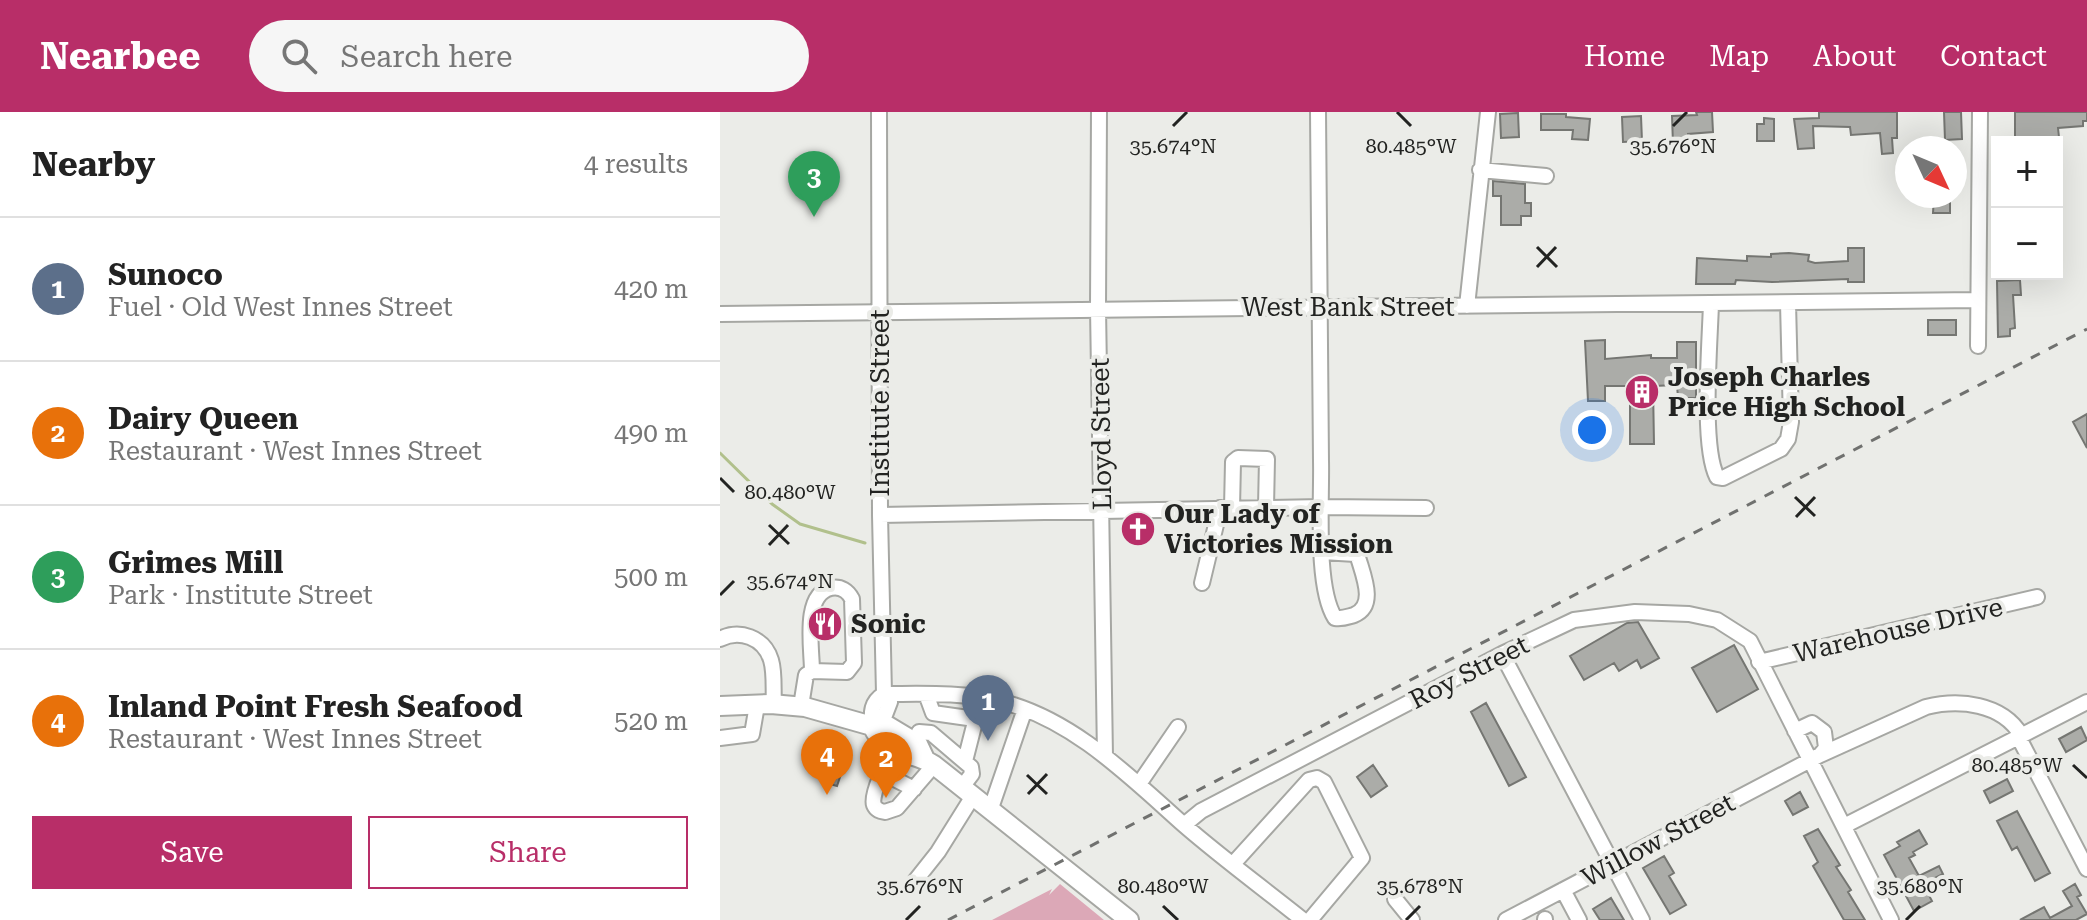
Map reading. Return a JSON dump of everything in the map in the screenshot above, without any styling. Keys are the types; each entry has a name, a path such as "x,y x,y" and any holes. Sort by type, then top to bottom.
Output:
{"main road":[{"path":"720,706 801,706 872,726 888,726 916,736 930,762 1129,920"},
{"path":"872,726 877,738 894,749 930,762"}],"street":[{"name":"Institute Street","path":"872,726 885,715 890,702 884,694 880,515 879,112"},
{"name":"Lloyd Street","path":"1099,112 1098,308 1105,756"},
{"path":"1318,112 1322,507 1323,552 1326,595 1335,618 1360,613 1366,607 1368,598 1358,557 1355,554 1323,552"},
{"path":"1467,306 1488,112"},
{"path":"1978,346 1980,112"},
{"path":"1480,170 1546,176"},
{"name":"West Bank Street","path":"720,314 1977,300"},
{"path":"1711,303 1709,418 1712,458 1717,477 1723,478 1739,473 1781,449 1788,439 1791,422 1788,303"},
{"path":"1202,583 1226,508 1233,462 1238,458 1267,459 1266,507"},
{"path":"880,515 1266,507 1426,508"},
{"path":"801,706 806,675 812,671 847,672 854,663 852,599 841,588 825,590 817,596 811,608 812,671"},
{"name":"Warehouse Drive","path":"1759,662 2037,597"},
{"name":"Roy Street","path":"1184,825 1201,811 1502,654 1574,620 1635,612 1689,614 1717,620 1750,641 1795,731 1816,757"},
{"path":"720,639 734,634 748,635 767,650 772,667 766,704 752,734 720,738"},
{"path":"1502,654 1642,920"},
{"path":"884,694 993,700 1025,709 1061,727 1105,756 1184,825 1303,920"},
{"path":"926,694 933,713"},
{"path":"933,713 976,718 982,716 993,700"},
{"path":"1844,826 2087,702"},
{"name":"Willow Street","path":"1506,920 1816,757 1926,707 1963,703 2005,716 2019,736"},
{"path":"990,811 1025,709"},
{"path":"916,736 933,713"},
{"path":"965,761 976,718"},
{"path":"1795,731 1812,723 1824,732 1826,748 1816,757 1844,826 1891,920"},
{"path":"1139,784 1178,727"},
{"path":"915,881 938,852 968,792 972,774 971,767 965,761 931,733 916,736"},
{"path":"2019,736 2087,869"},
{"path":"894,749 873,795 878,810 891,811 914,789 930,762"},
{"path":"883,773 914,789"},
{"path":"1233,864 1309,780 1317,778 1324,782 1362,858 1310,920"},
{"path":"1563,890 1579,920"},
{"path":"1395,899 1412,920"}],"shaded area":[{"path":"1060,884 1104,920 992,920 1052,889 1049,895"}],"building":[{"path":"1696,112 1712,112 1713,132 1688,134 1689,143 1673,144 1672,116 1697,115"},
{"path":"1819,112 1897,112 1897,136 1892,138 1893,153 1882,154 1880,133 1851,135 1850,127 1813,126 1814,148 1798,149 1794,119 1819,118"},
{"path":"1944,112 1961,112 1962,136 1945,136"},
{"path":"2015,112 2087,112 2087,121 2083,121 2083,126 2058,128 2059,136 2015,136"},
{"path":"1518,113 1519,137 1501,138 1500,114"},
{"path":"1541,114 1566,114 1566,117 1590,119 1588,140 1572,139 1573,130 1541,130"},
{"path":"1641,116 1642,141 1623,142 1622,117"},
{"path":"1764,118 1774,119 1774,141 1757,141 1757,124 1764,124"},
{"path":"1493,181 1525,184 1525,203 1531,203 1531,216 1521,216 1521,225 1501,225 1501,196 1493,196"},
{"path":"1933,208 1950,208 1950,213 1933,213"},
{"path":"1848,248 1864,248 1864,282 1848,282 1848,279 1736,280 1735,284 1696,284 1697,258 1747,261 1747,256 1771,257 1771,254 1789,253 1809,255 1808,261 1815,263 1848,261"},
{"path":"2020,280 2021,295 2013,295 2015,328 2010,329 2010,336 1998,337 1997,281"},
{"path":"1928,320 1956,320 1956,335 1928,335"},
{"name":"Joseph Charles Price High School","path":"1605,340 1605,359 1651,355 1651,358 1677,358 1677,342 1696,342 1696,398 1678,398 1677,385 1653,386 1654,444 1630,444 1630,386 1605,386 1605,401 1588,401 1585,341"},
{"path":"2087,414 2087,448 2073,422"},
{"name":"Sonic","path":"823,609 831,609 831,639 820,640"},
{"path":"1638,622 1659,658 1641,668 1637,660 1619,671 1614,663 1584,680 1570,656 1627,623"},
{"path":"1734,645 1758,689 1717,712 1692,668"},
{"path":"1486,703 1526,777 1509,786 1471,712"},
{"path":"2081,727 2087,740 2066,752 2059,739"},
{"path":"830,763 843,768 837,786 823,782"},
{"path":"1373,765 1387,786 1371,797 1357,777"},
{"path":"2007,779 2013,791 1990,803 1984,791"},
{"path":"1800,792 1808,807 1793,815 1785,801"},
{"path":"2017,811 2050,873 2035,881 2017,847 2012,850 1997,821"},
{"path":"1818,829 1840,865 1836,867 1865,920 1844,920 1813,866 1818,862 1804,836"},
{"path":"1919,830 1927,844 1909,858 1919,876 1939,866 1943,874 1923,884 1932,901 1914,911 1884,855 1900,846 1897,842"},
{"path":"1664,856 1674,873 1669,876 1686,905 1670,914 1643,868"},
{"path":"2075,884 2081,895 2077,897 2087,914 2076,920 2020,920 2044,907 2050,918 2072,906 2063,891"},
{"path":"1611,898 1624,920 1600,920 1593,909"}],"waterway":[{"path":"720,453 772,504 800,524 865,543"}],"railway":[{"path":"948,920 2087,329"}],"place":[{"name":"Grimes Mill","path":"814,217"},
{"name":"Joseph Charles Price High School","path":"1642,392"},
{"name":"Our Lady of Victories Mission","path":"1138,529"},
{"name":"Sonic","path":"825,624"},
{"name":"Sunoco","path":"988,741"},
{"name":"Inland Point Fresh Seafood","path":"827,795"},
{"name":"Dairy Queen","path":"886,798"}]}
